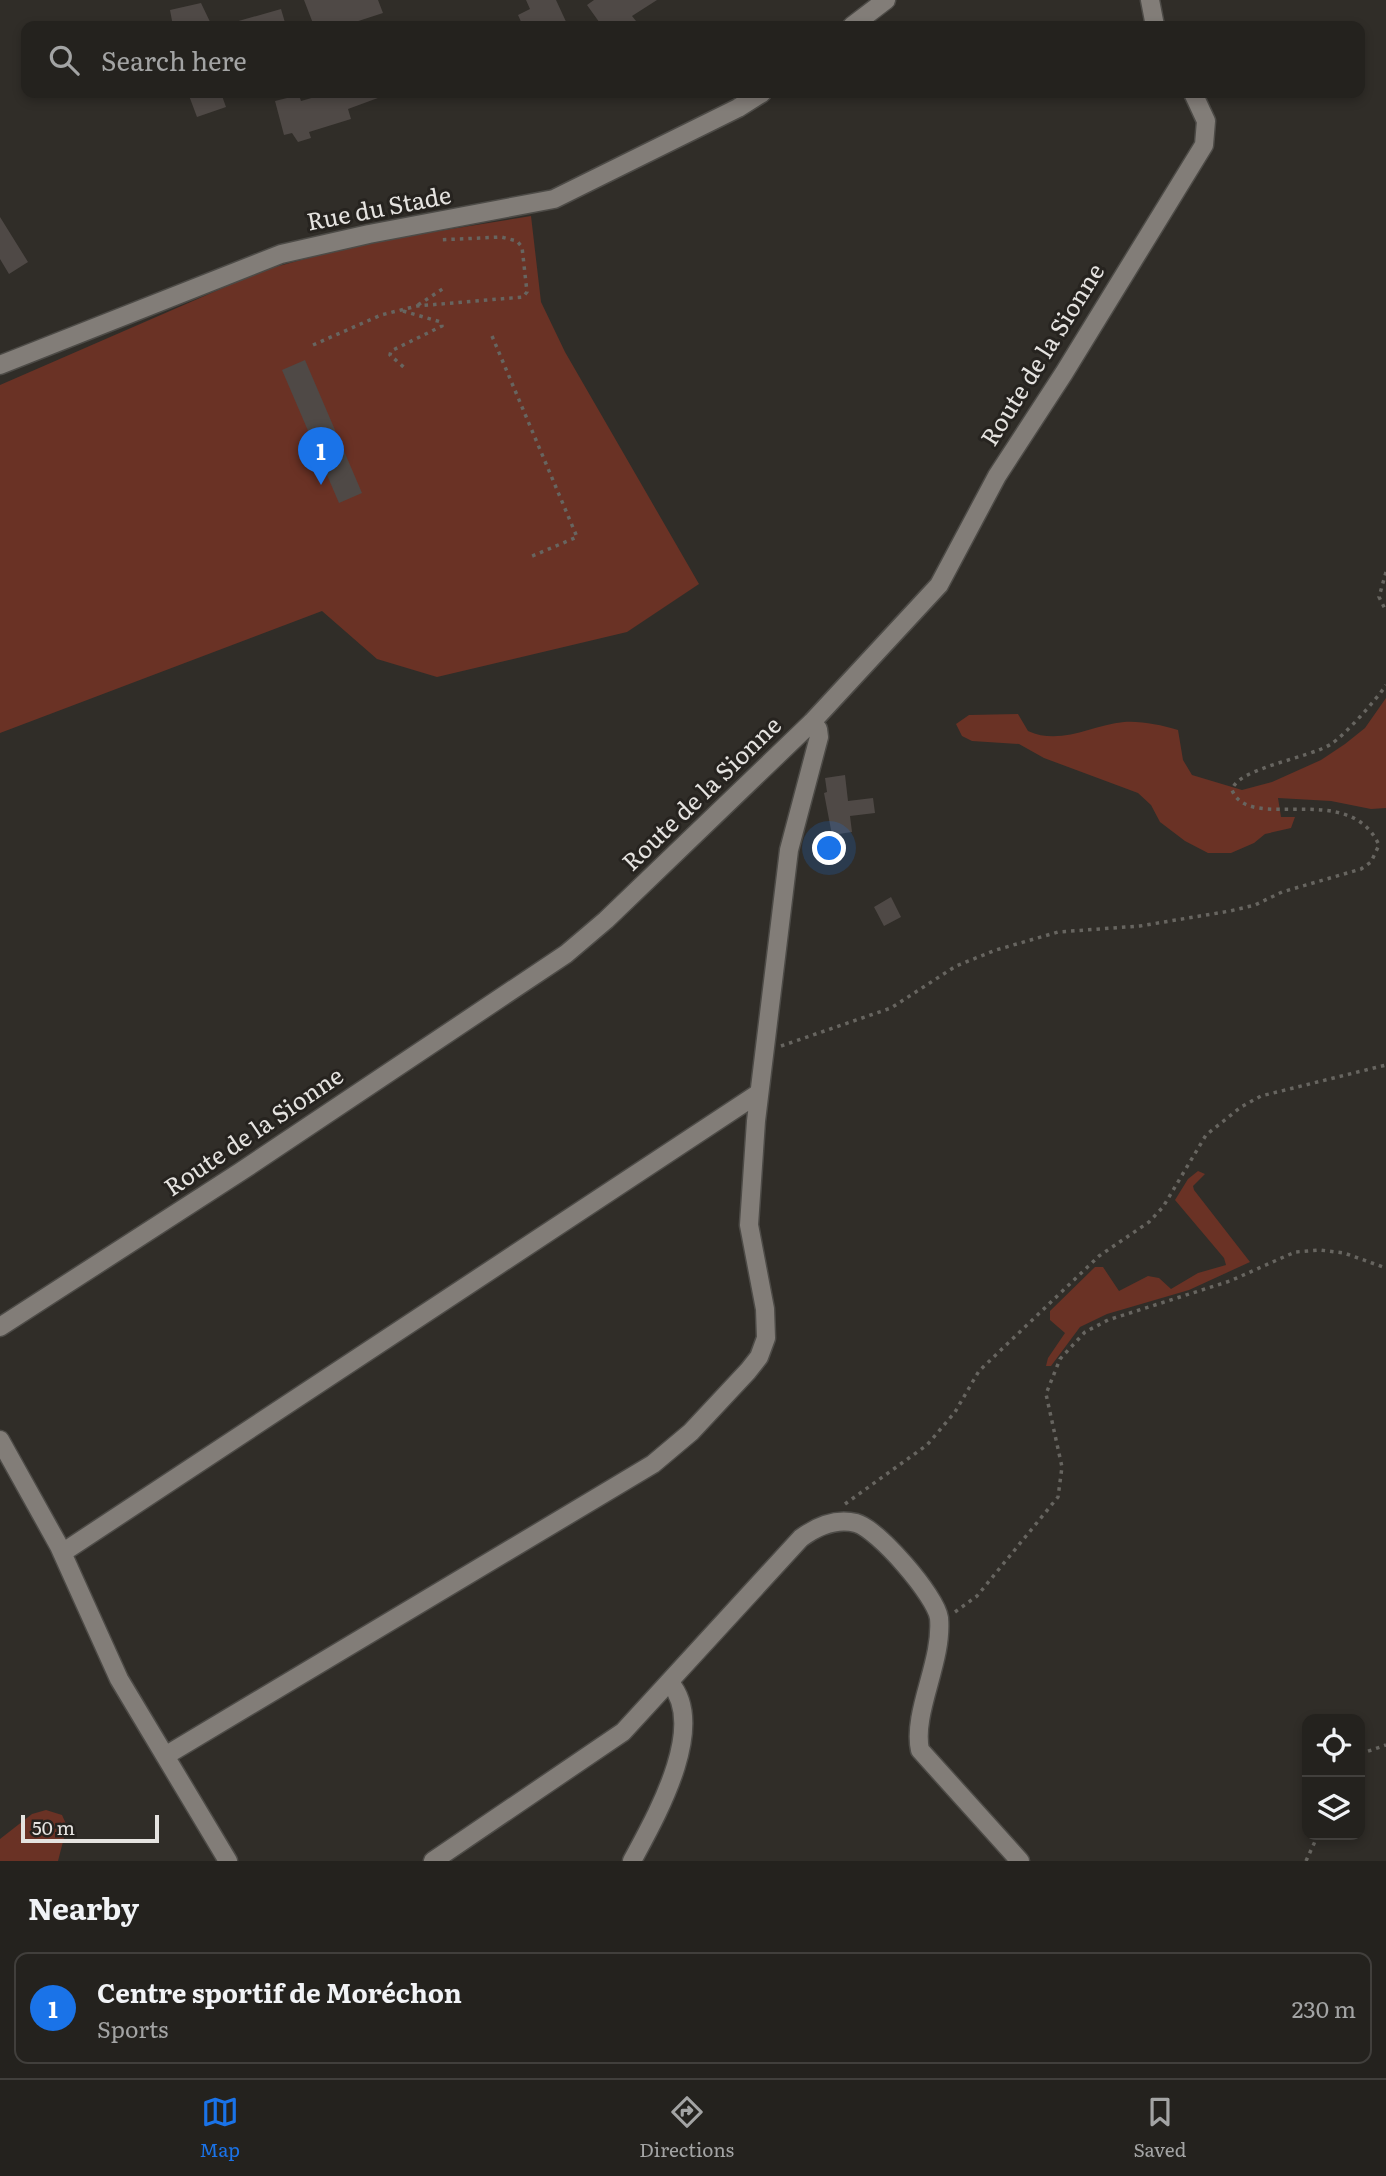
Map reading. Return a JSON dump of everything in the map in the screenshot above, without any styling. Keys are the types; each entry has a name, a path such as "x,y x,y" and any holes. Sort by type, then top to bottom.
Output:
{"street":[{"path":"859,21 886,0"},
{"path":"1150,0 1155,21"},
{"name":"Rue du Stade","path":"0,365 281,254 369,234 554,199 727,114 754,98"},
{"name":"Route de la Sionne","path":"0,1326 240,1172 566,954 612,915 812,722 939,585 997,476 1170,204 1204,145 1206,121 1195,98"},
{"path":"165,1756 653,1464 691,1432 759,1357 766,1338 765,1309 749,1225 759,1093 789,850 819,737 818,729 812,722"},
{"path":"62,1553 759,1093"},
{"path":"0,1440 62,1553 103,1649 228,1861"},
{"path":"433,1861 623,1732 801,1538 823,1525 852,1522 865,1528 931,1596 939,1617 939,1642 922,1722 920,1750 1020,1861"},
{"path":"632,1861 666,1790 682,1743 682,1706 670,1683"}],"path":[{"path":"313,345 416,306 476,299 506,301 523,297 527,292 522,247 517,241 501,237 442,241 430,238"},
{"path":"416,306 444,288"},
{"path":"401,310 435,320 442,326 391,351 390,355 407,370"},
{"path":"492,336 577,537 530,557"},
{"path":"1386,572 1379,597 1386,611"},
{"path":"765,1051 891,1009 956,966 996,950 1058,932 1140,926 1230,911 1255,905 1282,891 1362,869 1371,862 1379,845 1365,825 1324,810 1304,807 1254,810 1242,806 1232,790 1234,783 1243,775 1284,764 1331,744 1385,690"},
{"path":"823,1525 824,1520 831,1514 927,1445 955,1412 979,1371 1099,1256 1149,1222 1163,1207 1206,1135 1241,1107 1261,1096 1386,1065"},
{"path":"939,1617 963,1609 977,1596 1058,1496 1062,1467 1046,1394 1060,1359 1085,1332 1108,1320 1230,1281 1295,1252 1320,1250 1344,1253 1386,1268"},
{"path":"1365,1752 1386,1745"},
{"path":"1306,1861 1316,1840"}],"shaded area":[{"path":"531,216 541,302 565,352 699,584 627,632 437,677 377,659 322,611 0,733 0,385 264,270 364,243"},
{"path":"1386,698 1386,808 1371,809 1331,801 1278,798 1281,817 1295,817 1291,828 1265,834 1254,843 1231,853 1208,853 1185,841 1160,822 1151,805 1138,793 1044,758 1019,744 972,741 962,736 956,724 969,715 1018,714 1028,731 1052,736 1064,736 1124,722 1165,726 1178,730 1183,760 1192,775 1242,790 1272,782 1321,760 1365,728"},
{"path":"1198,1171 1205,1174 1193,1186 1194,1190 1250,1262 1189,1290 1107,1314 1080,1327 1051,1366 1046,1366 1048,1358 1065,1333 1050,1320 1050,1311 1095,1267 1103,1267 1119,1291 1148,1276 1159,1278 1171,1289 1198,1273 1226,1265 1224,1258 1175,1200 1188,1179"},
{"path":"46,1810 62,1815 67,1826 58,1861 0,1861 0,1839 32,1814"}],"building":[{"path":"304,0 378,0 383,13 358,21 312,21"},
{"path":"526,0 556,0 566,21 521,21 518,15 530,9"},
{"path":"594,0 657,0 632,16 636,21 598,21 587,5"},
{"path":"201,3 210,21 172,21 170,10"},
{"path":"281,9 285,21 239,21"},
{"path":"190,98 223,98 226,107 197,117"},
{"path":"300,98 301,101 312,98 378,98 348,109 351,119 309,132 311,138 298,142 292,133 284,135 275,101"},
{"path":"0,217 28,262 9,274 0,259"},
{"path":"305,360 362,493 339,503 282,370"},
{"path":"845,775 848,801 873,798 875,813 850,816 852,832 832,835 824,793 827,792 825,778"},
{"path":"891,897 901,917 884,926 874,907"}],"place":[{"name":"Centre sportif de Moréchon","path":"321,485"}]}
